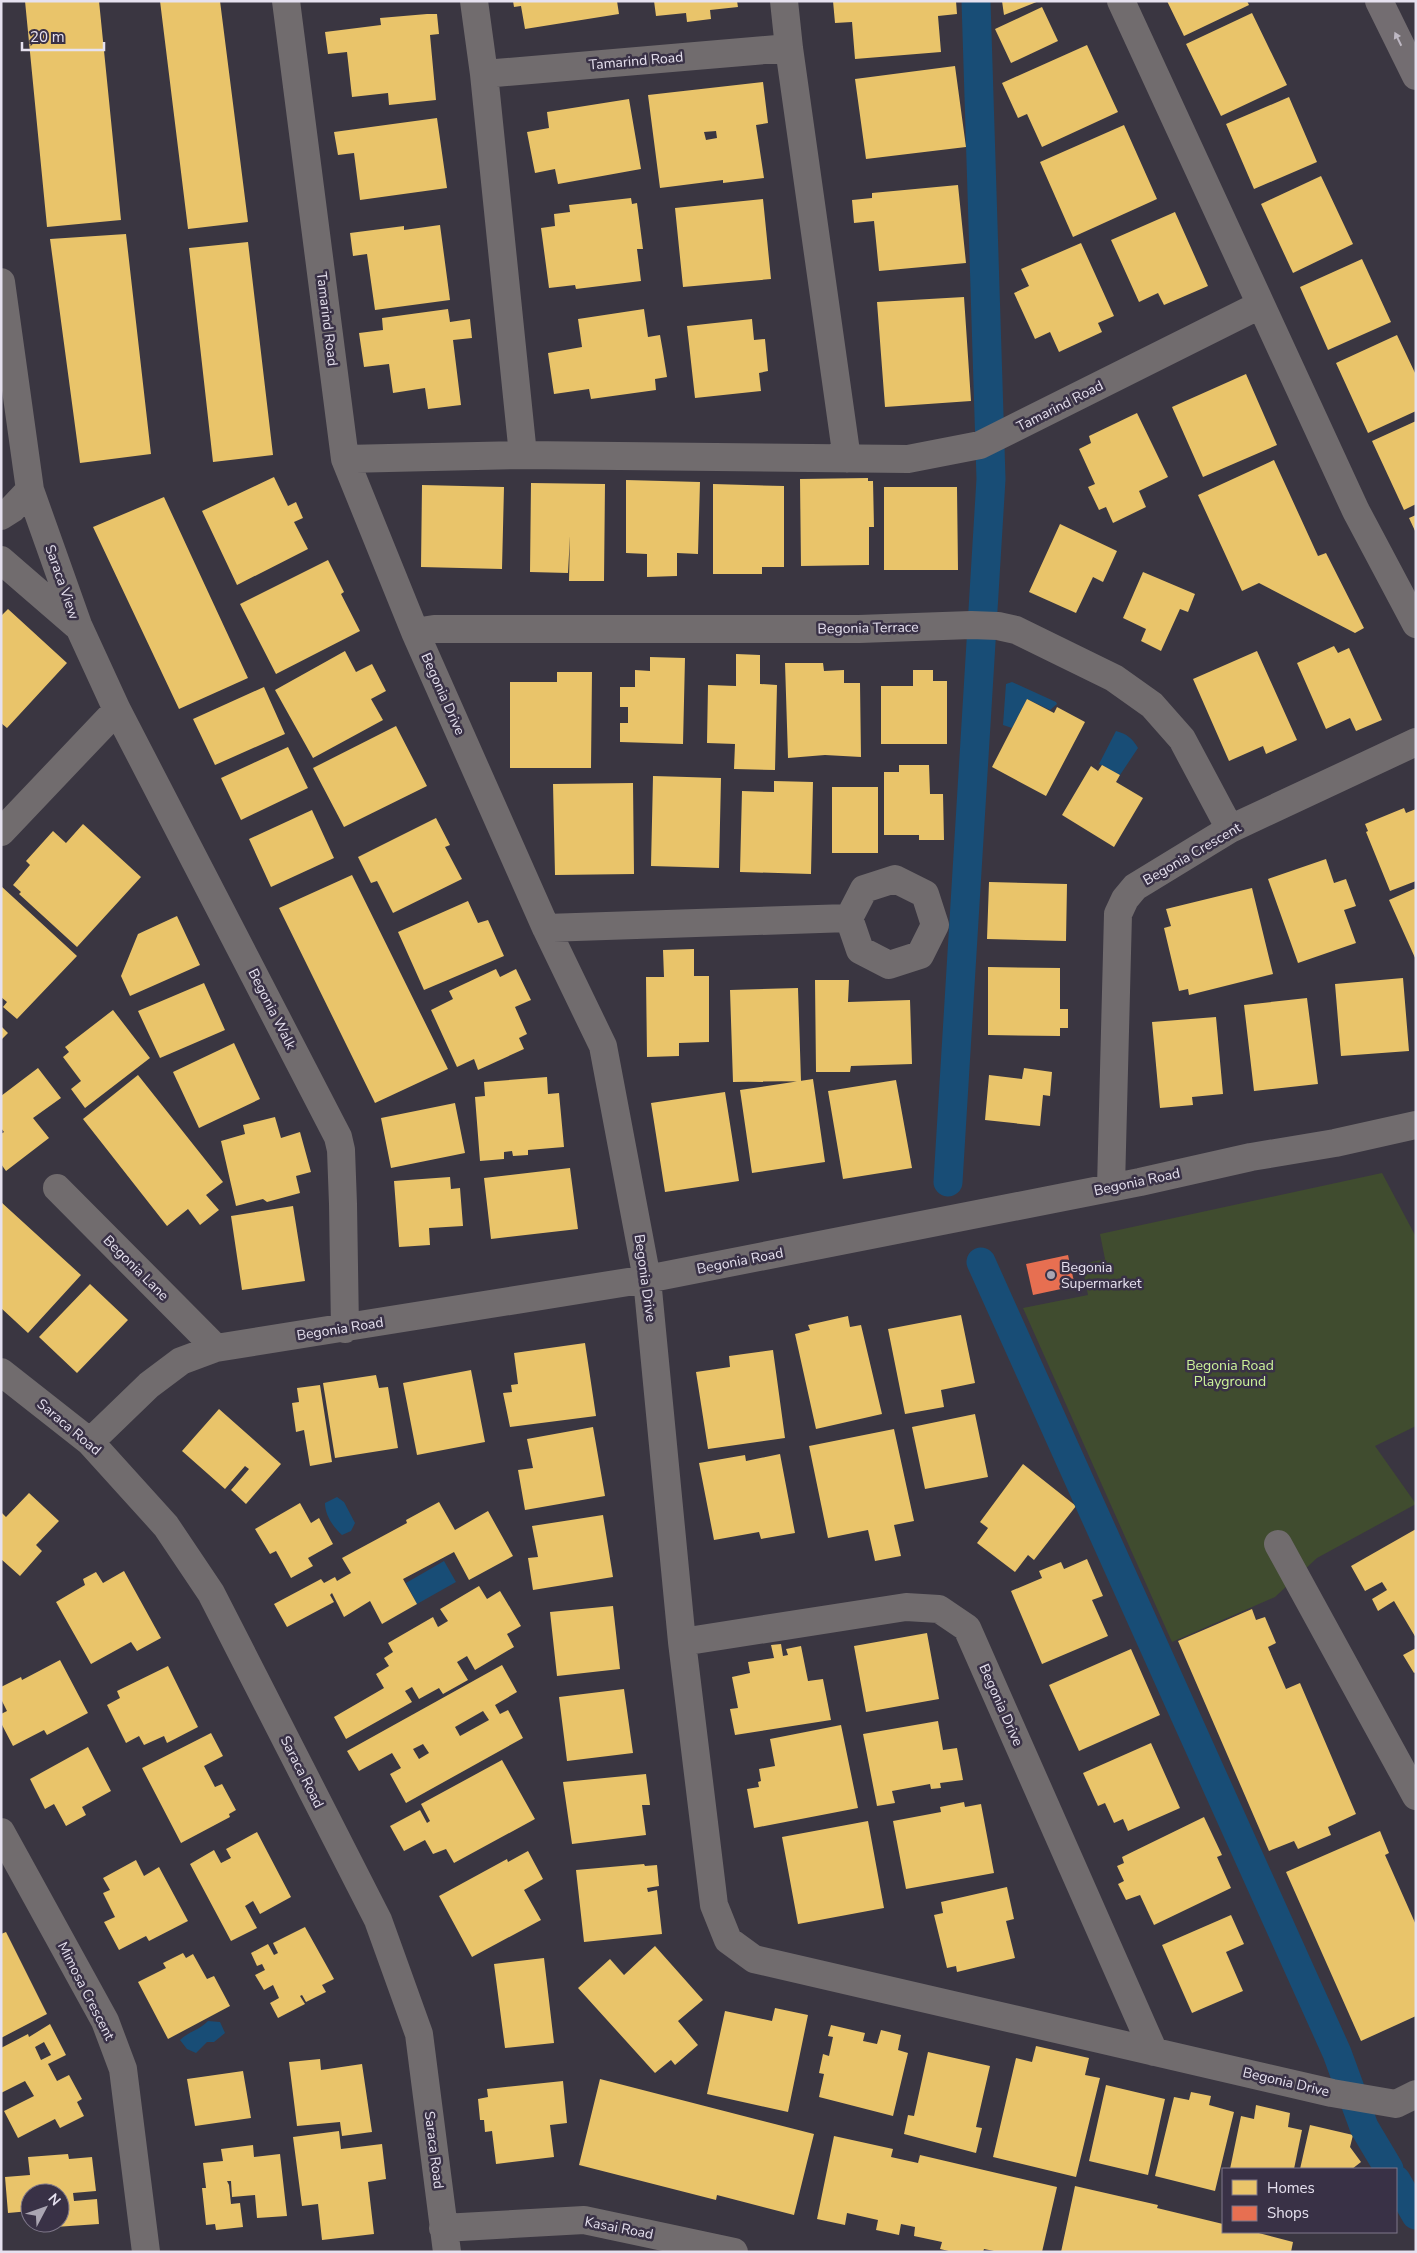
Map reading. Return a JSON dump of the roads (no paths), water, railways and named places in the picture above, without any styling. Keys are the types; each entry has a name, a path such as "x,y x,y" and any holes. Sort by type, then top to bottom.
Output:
{"main road":[{"path":"1379,1 1416,76"}],"street":[{"name":"Tamarind Road","path":"286,1 345,459 523,455 908,459 980,444 1008,432 1260,305"},
{"path":"474,1 484,74 523,455"},
{"path":"784,1 847,459"},
{"path":"1121,1 1356,511 1416,624"},
{"name":"Tamarind Road","path":"484,74 789,48"},
{"name":"Saraca View","path":"1,282 30,490 78,626 117,710"},
{"name":"Begonia Drive","path":"345,459 416,632 546,928 602,1046 647,1279 682,1642 714,1906 728,1940 754,1959 1332,2093 1406,2099"},
{"path":"1,516 12,509 30,490"},
{"path":"1,560 78,626"},
{"name":"Begonia Terrace","path":"416,632 434,629 859,629 971,625 998,626 1016,630 1114,678 1152,705 1182,738 1230,830"},
{"path":"1,832 117,710"},
{"name":"Begonia Walk","path":"117,710 338,1137 341,1150 343,1204 344,1329"},
{"name":"Begonia Crescent","path":"1111,1187 1118,914 1125,899 1135,887 1230,830 1416,742"},
{"path":"546,928 849,918"},
{"name":"Begonia Road","path":"90,1442 149,1385 181,1361 216,1348 647,1279 1111,1187 1251,1157 1336,1143 1416,1125"},
{"name":"Begonia Lane","path":"57,1188 216,1348"},
{"name":"Saraca Road","path":"1,1372 90,1442 166,1526 210,1593 378,1920 419,2034 445,2240"},
{"path":"1278,1544 1416,1796"},
{"name":"Begonia Drive","path":"682,1642 906,1607 939,1608 967,1628 1154,2052"},
{"name":"Mimosa Crescent","path":"1,1832 105,2022 123,2069 146,2252"},
{"name":"Kasai Road","path":"445,2240 584,2220 734,2252"}],"water":[{"path":"1012,682 1057,704 1050,710 1027,699 1012,728 1003,725 1006,684"},
{"path":"1116,731 1129,737 1138,748 1120,775 1099,764"},
{"path":"337,1497 344,1502 355,1523 351,1531 342,1535 330,1520 325,1507 325,1503"},
{"path":"444,1561 456,1582 417,1604 406,1583"},
{"path":"208,2021 220,2022 225,2033 214,2042 207,2042 196,2053 187,2049 180,2040"}],"waterway":[{"path":"948,1182 991,479 976,1"},
{"path":"981,1262 1337,2053 1364,2127 1388,2168"},
{"path":"1397,2182 1416,2215"}],"place":[{"name":"Begonia Supermarket","path":"1051,1275"}],"park label":[{"name":"Begonia Road Playground","path":"1230,1374"}]}
